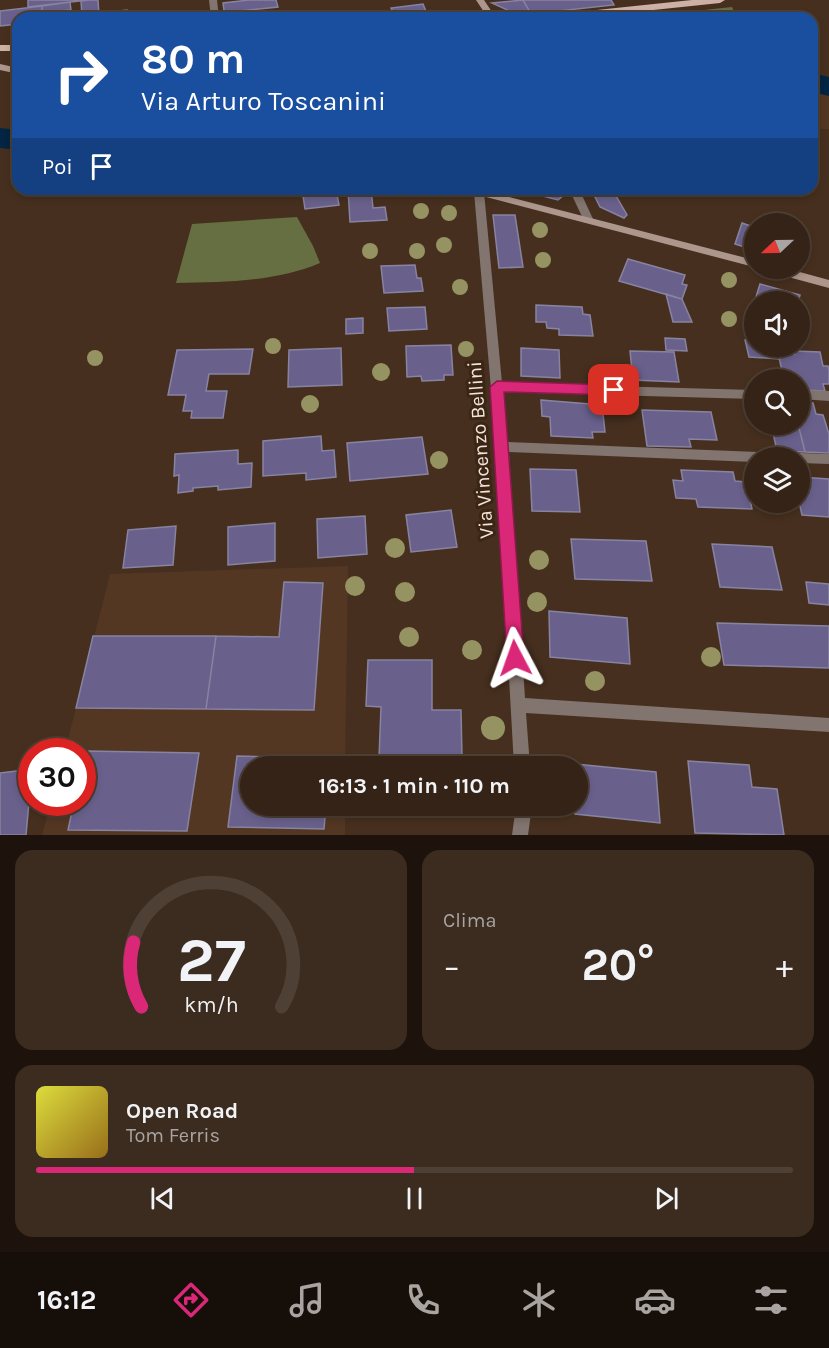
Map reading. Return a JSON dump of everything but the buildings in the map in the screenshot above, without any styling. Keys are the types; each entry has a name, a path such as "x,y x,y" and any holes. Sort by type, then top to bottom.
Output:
{"main road":[{"path":"606,12 720,0"}],"street":[{"name":"Via Vincenzo Bellini","path":"473,195 497,387 521,756"},
{"path":"488,195 744,261"},
{"path":"577,195 589,220"},
{"path":"810,279 829,284"},
{"path":"497,387 744,394"},
{"path":"810,395 829,396"},
{"path":"502,447 744,456"},
{"path":"810,458 829,459"},
{"path":"518,705 829,725"},
{"path":"520,835 523,816"}],"shaded area":[{"path":"818,89 829,92 829,129 818,129"},
{"path":"348,566 345,756 240,756 240,816 345,816 345,835 42,835 47,816 96,816 96,738 68,738 110,574"}],"green space":[{"path":"732,7 734,12 685,12"},
{"path":"297,217 320,263 267,277 176,283 192,224"}],"waterway":[{"path":"818,84 829,87"},
{"path":"0,138 12,139"}],"route":[{"path":"515,658 497,387 614,390"}]}
